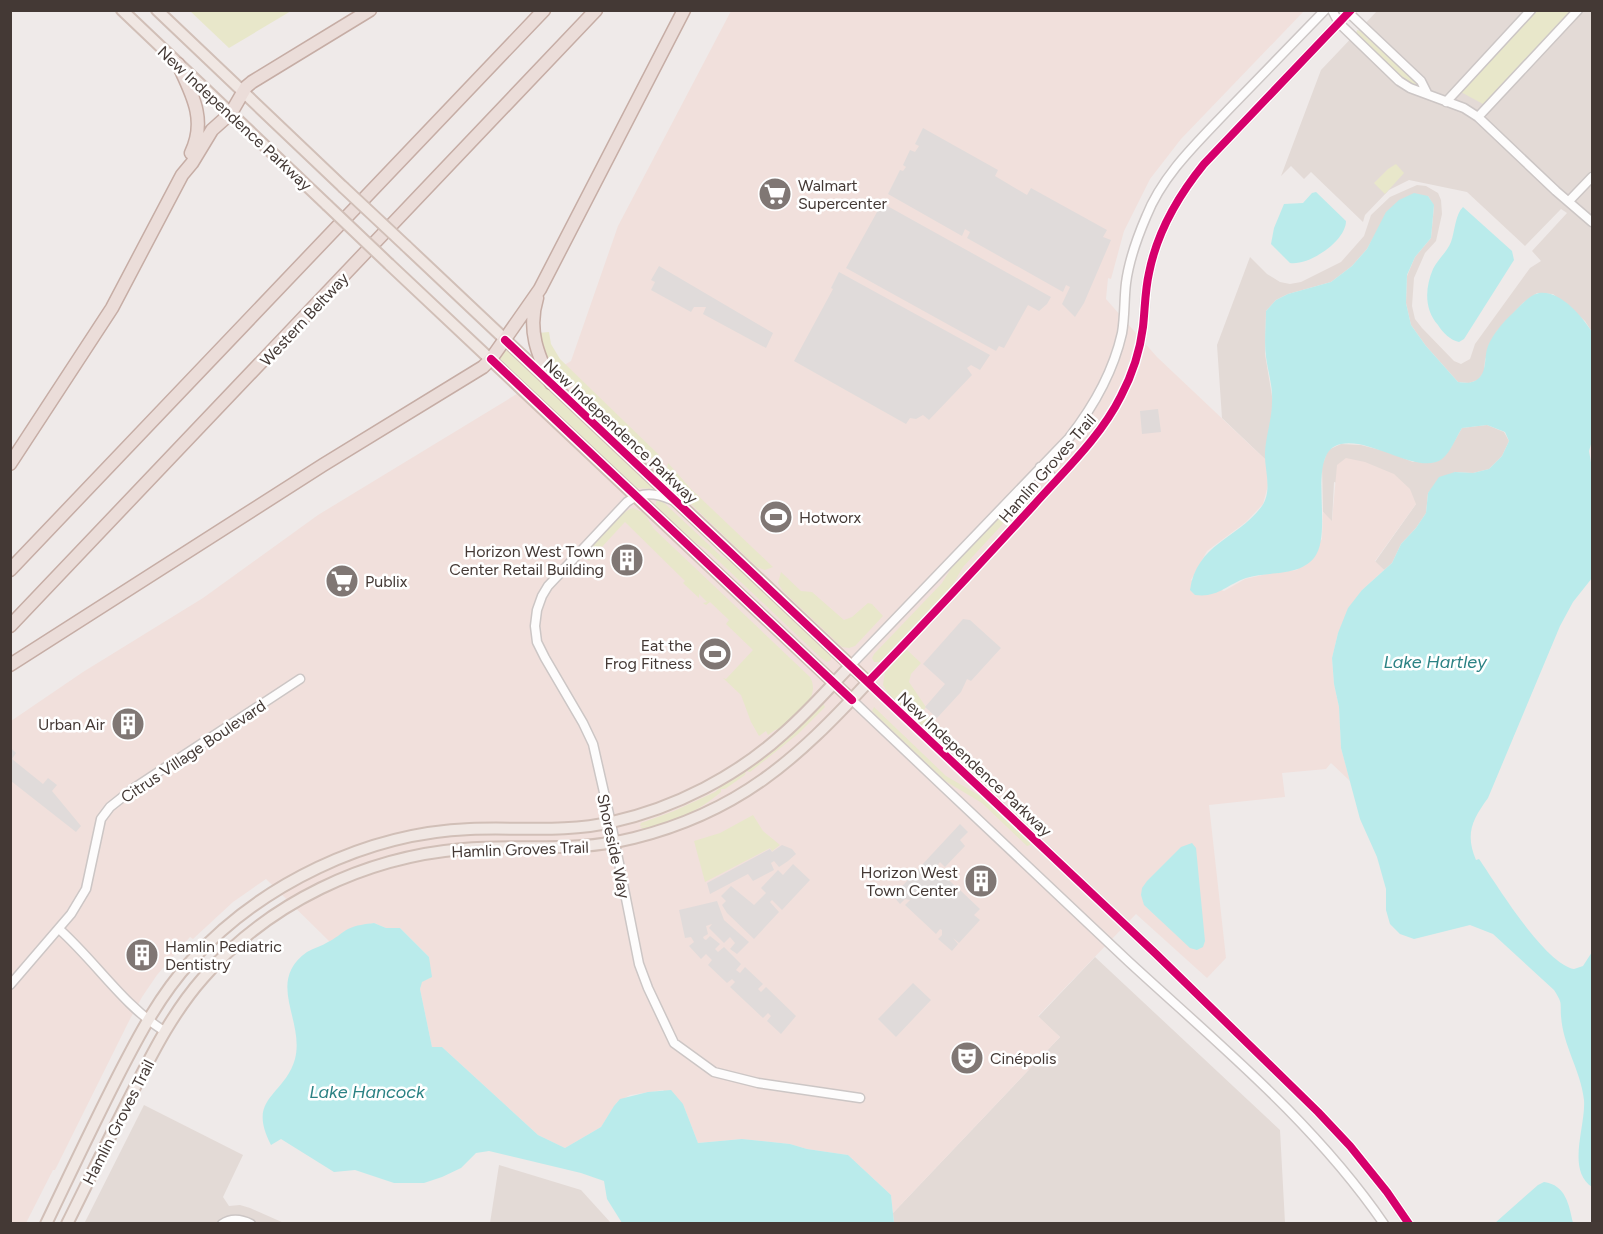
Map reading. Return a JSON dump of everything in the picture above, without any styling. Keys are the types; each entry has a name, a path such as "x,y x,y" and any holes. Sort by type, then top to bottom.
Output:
{"highway":[{"path":"182,174 212,130 231,113 252,82 370,10"},
{"path":"10,570 544,10"},
{"name":"Western Beltway","path":"10,626 596,10"},
{"path":"10,665 303,478 483,367 505,340 540,289 684,10"},
{"path":"10,464 111,308 182,174 196,141 198,117 196,103 178,64"},
{"path":"540,289 532,320 534,338 537,354 551,383"}],"main road":[{"name":"New Independence Parkway","path":"122,10 852,700"},
{"name":"New Independence Parkway","path":"157,10 868,682"},
{"name":"Hamlin Groves Trail","path":"46,1224 147,1020 190,962 234,920 291,881 380,843 469,829 584,828 634,817 679,799 742,766 785,733 851,665"},
{"name":"Hamlin Groves Trail","path":"67,1224 164,1031 203,977 245,937 300,899 326,886 388,862 424,854 465,849 590,847 679,824 707,813 749,790 788,762 807,746 868,682"}],"street":[{"name":"Hamlin Groves Trail","path":"851,665 1069,438 1088,413 1101,392 1112,367 1122,331 1126,282 1131,261 1146,216 1157,193 1190,151 1325,10"},
{"path":"1332,10 1339,23 1399,81 1415,91 1427,93 1464,108 1478,117 1593,222"},
{"path":"1446,102 1531,10"},
{"path":"1478,117 1578,10"},
{"name":"Hamlin Groves Trail","path":"868,682 1099,432 1121,397 1131,374 1143,330 1148,273 1164,225 1174,205 1204,164 1348,11"},
{"path":"1348,11 1421,81 1427,93"},
{"path":"1569,201 1593,177"},
{"path":"1040,467 1056,480"},
{"path":"636,496 655,494 679,503"},
{"name":"Shoreside Way","path":"636,496 627,502 548,586 537,610 535,626 537,642 593,744 639,964 674,1043 714,1072 758,1083 860,1098"},
{"name":"Citrus Village Boulevard","path":"10,985 59,929 86,889 101,819 110,807 137,785 300,679"},
{"name":"New Independence Parkway","path":"868,682 1156,954 1318,1112 1358,1155 1409,1224"},
{"name":"New Independence Parkway","path":"852,700 1128,961 1240,1063 1334,1159 1384,1224"},
{"path":"59,929 82,950 119,994 147,1020 164,1031"},
{"path":"222,1224 228,1220 235,1220 250,1224"}],"shaded area":[{"path":"731,11 1304,11 1181,139 1150,179 1124,231 1111,279 1108,278 1106,299 1157,357 1266,460 1268,485 1263,504 1246,522 1207,551 1191,580 1224,591 1245,579 1297,570 1322,539 1323,512 1332,521 1337,465 1346,458 1365,462 1394,474 1410,489 1416,504 1375,561 1384,570 1362,590 1338,633 1332,658 1339,707 1341,748 1350,781 1331,763 1326,769 1282,773 1285,797 1209,805 1226,958 1207,978 1136,914 1038,1016 1060,1037 893,1213 891,1195 848,1155 790,1144 742,1139 698,1143 683,1104 663,1090 630,1095 617,1102 601,1127 565,1148 538,1135 442,1047 432,1047 420,989 421,982 427,979 429,957 400,928 386,928 374,923 347,930 330,942 266,879 233,902 193,939 190,937 157,975 129,1021 26,1223 11,1224 11,721 83,672 203,598 318,515 571,361 618,226"},
{"path":"1377,11 1592,11 1592,332 1585,321 1553,294 1537,293 1523,303 1497,331 1485,360 1484,372 1478,380 1469,383 1458,382 1411,325 1406,303 1407,276 1415,257 1431,238 1434,206 1428,196 1376,233 1367,249 1352,266 1331,282 1288,294 1276,300 1266,311 1265,354 1273,402 1266,460 1222,418 1217,345 1250,257 1267,274 1280,282 1290,284 1301,282 1341,262 1364,236 1371,215 1390,197 1417,185 1426,186 1438,193 1442,214 1436,241 1425,253 1414,278 1412,306 1415,319 1422,328 1454,361 1461,364 1470,359 1475,344 1530,268 1541,261 1532,251 1567,213 1561,209 1525,246 1467,192 1409,180 1389,190 1365,215 1363,222 1311,172 1304,179 1291,166 1281,176 1321,70"},
{"path":"923,128 998,170 995,176 1027,195 1031,188 1107,230 1103,237 1111,240 1084,303 1075,317 1062,304 1070,287 1066,285 1063,292 967,238 970,232 965,229 962,236 888,194 900,170 903,171 906,167 903,165 910,150 915,152 919,146 915,144"},
{"path":"882,203 1051,297 1047,304 1039,311 1028,305 1004,348 999,346 996,351 846,268"},
{"path":"659,266 773,333 766,348 703,314 706,307 694,307 691,312 651,290 655,282 651,280"},
{"path":"839,272 990,355 980,370 971,365 967,368 972,375 929,420 923,415 916,419 910,418 906,424 794,361 833,289 831,288"},
{"path":"1158,409 1161,432 1142,434 1140,411"},
{"path":"1487,425 1504,432 1509,441 1502,456 1489,469 1473,473 1455,472 1428,493 1426,513 1401,544 1392,563 1384,570 1375,562 1416,504 1334,482 1332,522 1323,512 1322,466 1328,450 1341,444 1361,445 1413,462 1451,447 1462,428"},
{"path":"963,619 970,620 1001,648 971,681 967,679 961,692 937,718 925,707 945,684 923,664"},
{"path":"11,748 16,753 12,759 43,784 48,778 57,785 52,791 81,826 76,832 11,781"},
{"path":"960,824 968,832 960,840 965,846 945,867 940,862 932,873 934,876 939,870 957,888 952,893 955,895 960,890 980,909 974,915 980,920 959,943 953,938 958,944 952,951 938,939 942,935 942,930 940,929 936,934 905,905 910,900 905,899 900,904 893,896"},
{"path":"782,845 792,849 796,854 779,867 774,861 771,863 774,870 753,881 748,874 710,894 707,883 770,849 772,852"},
{"path":"793,864 810,880 782,910 772,900 770,902 779,912 754,939 727,913 722,905 726,901 721,896 731,886 754,905 766,893 761,888 778,870 783,875"},
{"path":"717,901 724,920 749,942 737,954 730,949 735,943 730,937 724,943 709,928 712,924 706,926 708,934 703,937 706,940 710,936 720,944 715,949 718,952 724,947 741,964 736,970 740,973 745,967 763,984 758,989 761,992 766,987 796,1016 781,1034 767,1021 771,1016 768,1013 763,1018 730,987 735,982 732,979 727,983 708,965 712,960 706,954 701,959 689,946 694,942 691,937 685,938 679,910"},
{"path":"1095,957 1280,1130 1285,1223 894,1224 893,1213 1060,1037 1038,1017"},
{"path":"913,983 931,1000 896,1037 878,1019"},
{"path":"144,1105 243,1155 223,1197 229,1206 240,1205 250,1208 284,1223 84,1224"},
{"path":"499,1165 581,1190 611,1223 490,1223"}],"green space":[{"path":"190,11 291,11 229,48"},
{"path":"1537,11 1573,11 1483,104 1459,91"},
{"path":"1357,30 1416,84 1413,86 1400,76 1356,34"},
{"path":"1396,164 1404,173 1385,194 1374,183"},
{"path":"549,332 551,344 560,359 659,455 653,458 640,457 628,446 616,427 548,362 538,333"},
{"path":"502,351 509,351 656,489 636,488 503,363 500,358"},
{"path":"668,463 691,489 773,567 765,570 757,567 672,486 666,474"},
{"path":"1024,493 1026,499 963,567 952,586 880,662 874,662 872,658 874,654 942,583 955,562"},
{"path":"657,499 661,500 721,556 739,567 825,648 831,655 831,660 827,662 821,658 706,549 688,538 655,506"},
{"path":"633,508 644,513 654,529 810,677 813,685 810,700 780,729 768,735 766,731 759,736 741,695 723,678 726,679 753,650 726,624 729,620 710,602 706,605 703,603 707,602 699,594 699,598 683,583 685,581 625,522 589,561 586,557 586,552 608,527"},
{"path":"781,572 801,591 812,592 844,620 852,617 868,603 872,604 883,616 855,646 842,647 783,591 778,583"},
{"path":"906,649 921,663 911,674 909,682 926,707 923,711 940,727 932,736 888,693 883,685 885,672"},
{"path":"823,703 825,707 798,734 750,772 746,771 745,775 725,789 721,789 721,792 703,806 666,823 643,829 640,827 648,825 640,826 641,823 715,792 731,778 771,751"},
{"path":"874,707 946,776 984,798 1030,842 1030,845 1027,846 982,803 945,781 872,711"},
{"path":"753,815 763,831 780,845 772,851 770,848 705,882 694,841 720,833"}],"water":[{"path":"1316,192 1346,221 1344,229 1325,251 1307,261 1290,263 1271,244 1274,228 1284,204 1303,203 1312,193"},
{"name":"Lake Hartley","path":"1414,193 1428,196 1434,205 1431,238 1415,257 1407,275 1406,303 1411,325 1458,382 1473,382 1480,377 1484,370 1488,346 1495,333 1528,298 1535,294 1547,293 1570,305 1592,332 1592,441 1589,451 1592,468 1592,578 1573,602 1560,626 1488,798 1474,820 1471,842 1476,860 1479,859 1509,904 1549,953 1562,964 1574,969 1583,966 1592,952 1592,1187 1584,1179 1580,1170 1579,1147 1584,1100 1562,1027 1561,1003 1557,995 1493,934 1470,925 1414,939 1400,934 1390,924 1386,910 1386,889 1377,857 1360,819 1341,748 1339,707 1332,658 1338,633 1348,608 1362,590 1392,563 1401,544 1426,513 1428,493 1439,477 1455,472 1473,473 1489,469 1502,456 1509,441 1505,432 1487,425 1462,428 1445,456 1432,463 1408,460 1353,443 1341,444 1330,450 1324,461 1322,530 1320,546 1314,558 1300,568 1246,578 1210,595 1195,595 1190,590 1194,574 1201,562 1210,551 1252,517 1262,506 1267,493 1265,452 1272,396 1265,351 1266,311 1276,300 1288,294 1331,282 1352,266 1367,249 1386,212 1399,200"},
{"path":"1463,207 1512,251 1514,260 1464,339 1459,342 1447,336 1433,319 1428,305 1427,291 1433,269 1449,246 1460,210"},
{"path":"1192,843 1196,848 1205,941 1203,947 1197,950 1190,948 1144,905 1141,895 1142,888 1147,881 1181,847"},
{"name":"Lake Hancock","path":"374,923 386,928 400,928 429,957 432,977 422,982 420,989 432,1047 442,1047 538,1135 565,1148 601,1127 620,1099 648,1092 671,1090 683,1104 698,1143 742,1139 790,1144 848,1155 891,1195 894,1223 622,1223 607,1199 604,1181 581,1173 489,1151 476,1153 461,1168 442,1177 424,1183 394,1183 355,1170 334,1172 281,1139 271,1145 264,1129 265,1107 290,1072 297,1044 287,989 289,976 295,964 307,952 331,941 351,928"},
{"path":"1544,1182 1557,1187 1562,1192 1568,1203 1573,1223 1495,1223 1538,1185"}],"cycle path":[{"path":"868,682 1069,467 1103,426 1121,396 1135,363 1142,336 1147,286 1153,258 1157,243 1177,202 1204,164 1351,10"},
{"path":"505,340 1156,954 1318,1112 1350,1146 1409,1224"},
{"path":"491,359 852,700"}],"place":[{"name":"Walmart Supercenter","path":"775,194"},
{"name":"Hotworx","path":"776,517"},
{"name":"Horizon West Town Center Retail Building","path":"627,560"},
{"name":"Publix","path":"342,581"},
{"name":"Eat the Frog Fitness","path":"715,654"},
{"name":"Urban Air","path":"128,724"},
{"name":"Horizon West Town Center","path":"981,881"},
{"name":"Hamlin Pediatric Dentistry","path":"142,955"},
{"name":"Cinépolis","path":"967,1058"}]}
